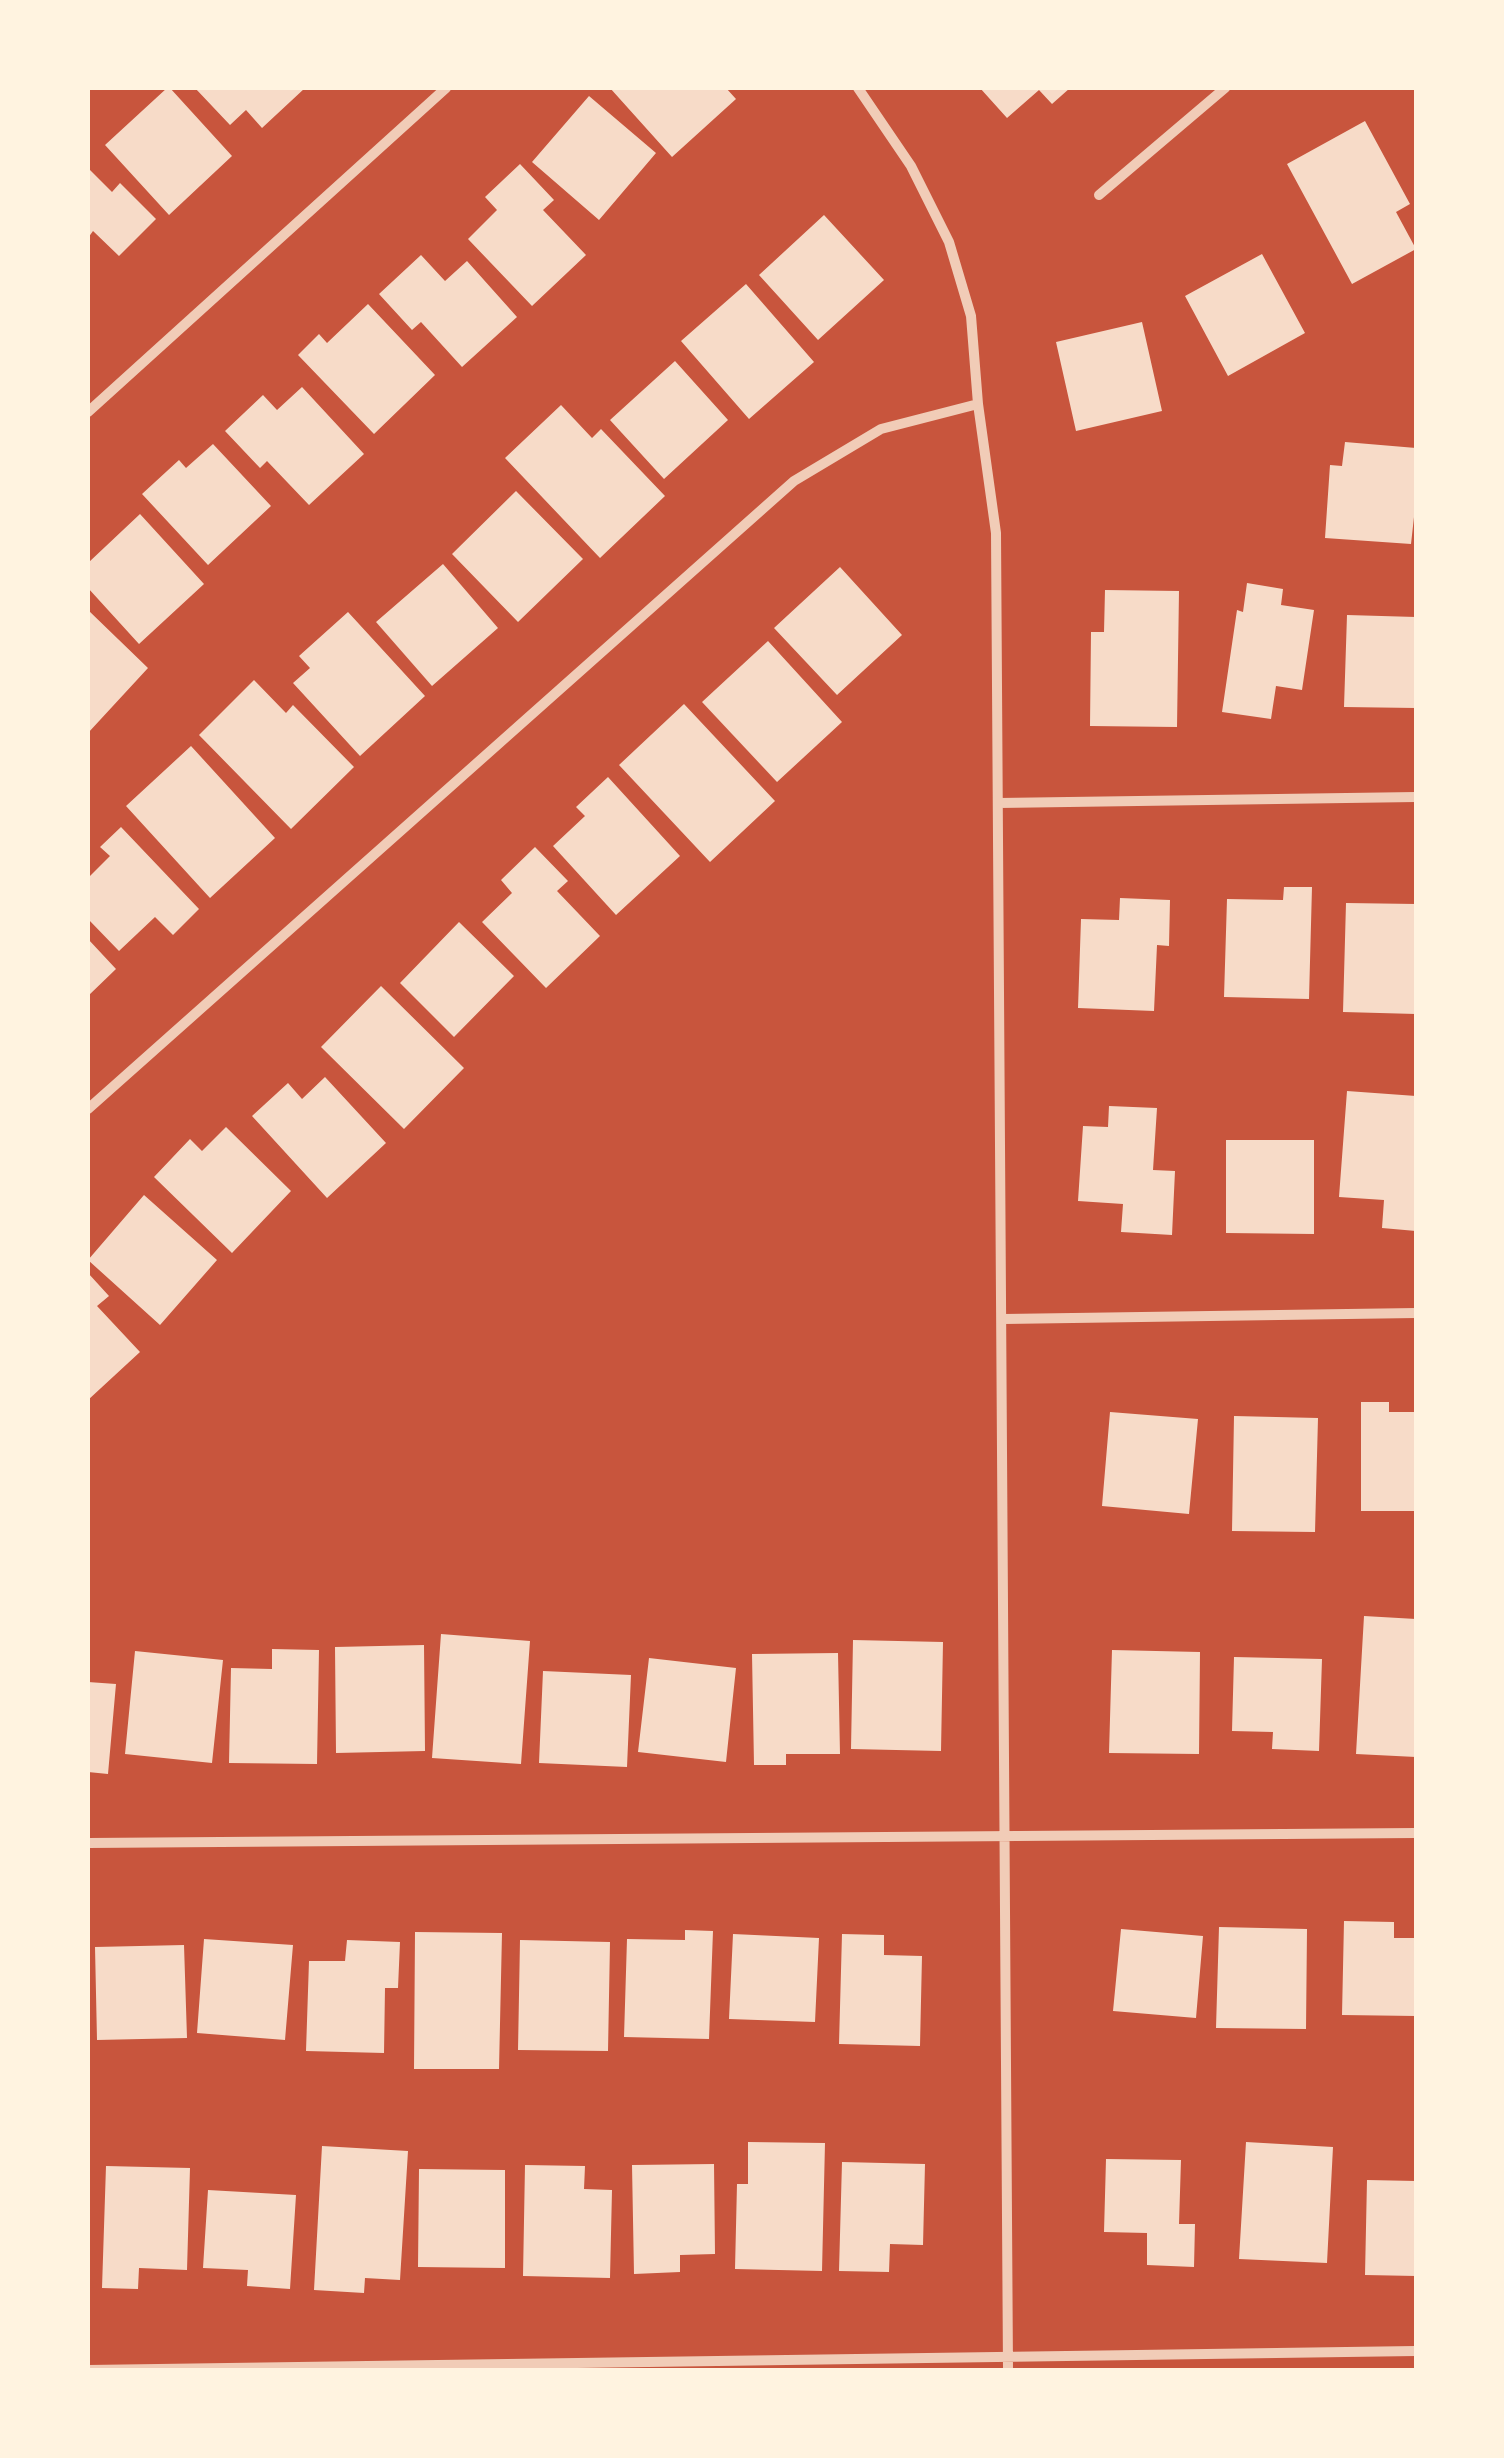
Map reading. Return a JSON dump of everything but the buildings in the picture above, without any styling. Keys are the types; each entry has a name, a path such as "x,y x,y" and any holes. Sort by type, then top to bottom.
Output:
{"street":[{"path":"88,412 446,88"},
{"path":"858,88 911,166 949,242 971,316 978,404 996,533 1008,2370"},
{"path":"1098,195 1225,88"},
{"path":"88,1110 794,481 881,429 978,404"},
{"path":"999,803 1416,797"},
{"path":"1004,1319 1416,1313"},
{"path":"88,1843 1416,1833"},
{"path":"88,2370 1416,2351"}]}
